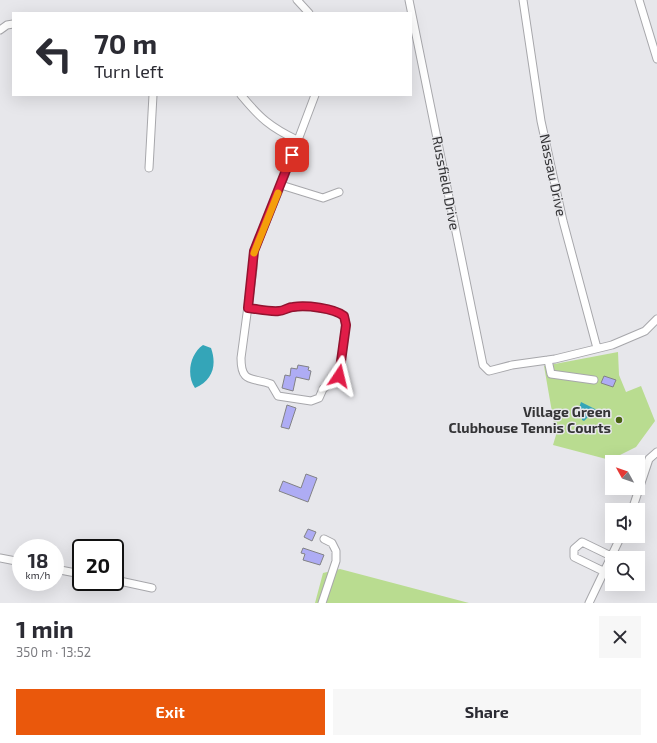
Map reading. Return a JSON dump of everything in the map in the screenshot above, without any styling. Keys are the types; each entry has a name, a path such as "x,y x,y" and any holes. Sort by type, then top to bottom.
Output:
{"street":[{"path":"297,0 308,12"},
{"name":"Russfield Drive","path":"409,0 411,12"},
{"name":"Nassau Drive","path":"523,0 548,152 563,221 597,348"},
{"path":"639,0 657,59"},
{"name":"Russfield Drive","path":"412,18 483,365 489,371 512,365 548,360"},
{"path":"0,30 7,25 12,24"},
{"path":"148,168 153,96"},
{"path":"242,96 255,112 275,129 297,140"},
{"path":"248,308 283,311 292,307 317,308 339,312 344,316 346,325 339,376 327,384 319,398 312,401 278,396 269,383 249,380 246,377 241,367 240,358 248,308 254,251 282,185 297,140 315,96"},
{"path":"282,185 323,198 339,192"},
{"path":"594,380 551,374 548,360 612,345 645,332 657,319"},
{"path":"634,503 649,459 657,452"},
{"path":"322,603 336,555 332,544 324,539"},
{"path":"589,603 605,572 574,557 574,549 582,542 605,554"},
{"path":"0,558 12,560"},
{"path":"124,582 152,588"}],"green space":[{"path":"618,352 619,375 626,392 641,386 655,421 636,447 620,455 605,455 605,459 553,445 556,435 544,366"},
{"path":"340,569 469,603 315,603 323,573"}],"water":[{"path":"203,345 211,348 214,360 213,366 210,376 206,381 195,388 192,383 190,371 192,359"},
{"path":"581,402 597,410 593,418 589,416 584,421 582,420 582,413 578,411"}],"building":[{"path":"298,365 309,367 308,370 311,371 309,380 296,377 293,391 282,388 285,375 290,376 291,368 297,369"},
{"path":"604,376 616,380 613,387 601,383"},
{"path":"287,405 296,408 289,429 281,427"},
{"path":"306,474 317,478 308,502 279,491 283,481 301,488"},
{"path":"308,529 316,532 312,541 304,537"},
{"path":"303,548 324,555 320,565 303,560 305,554 301,553"}],"slow traffic":[{"path":"254,253 278,193"}],"place":[{"name":"Village Green Clubhouse Tennis Courts","path":"619,420"}],"route":[{"path":"292,155 282,185 254,251 248,308 283,311 292,307 317,308 339,312 344,316 346,325 339,376"}]}
